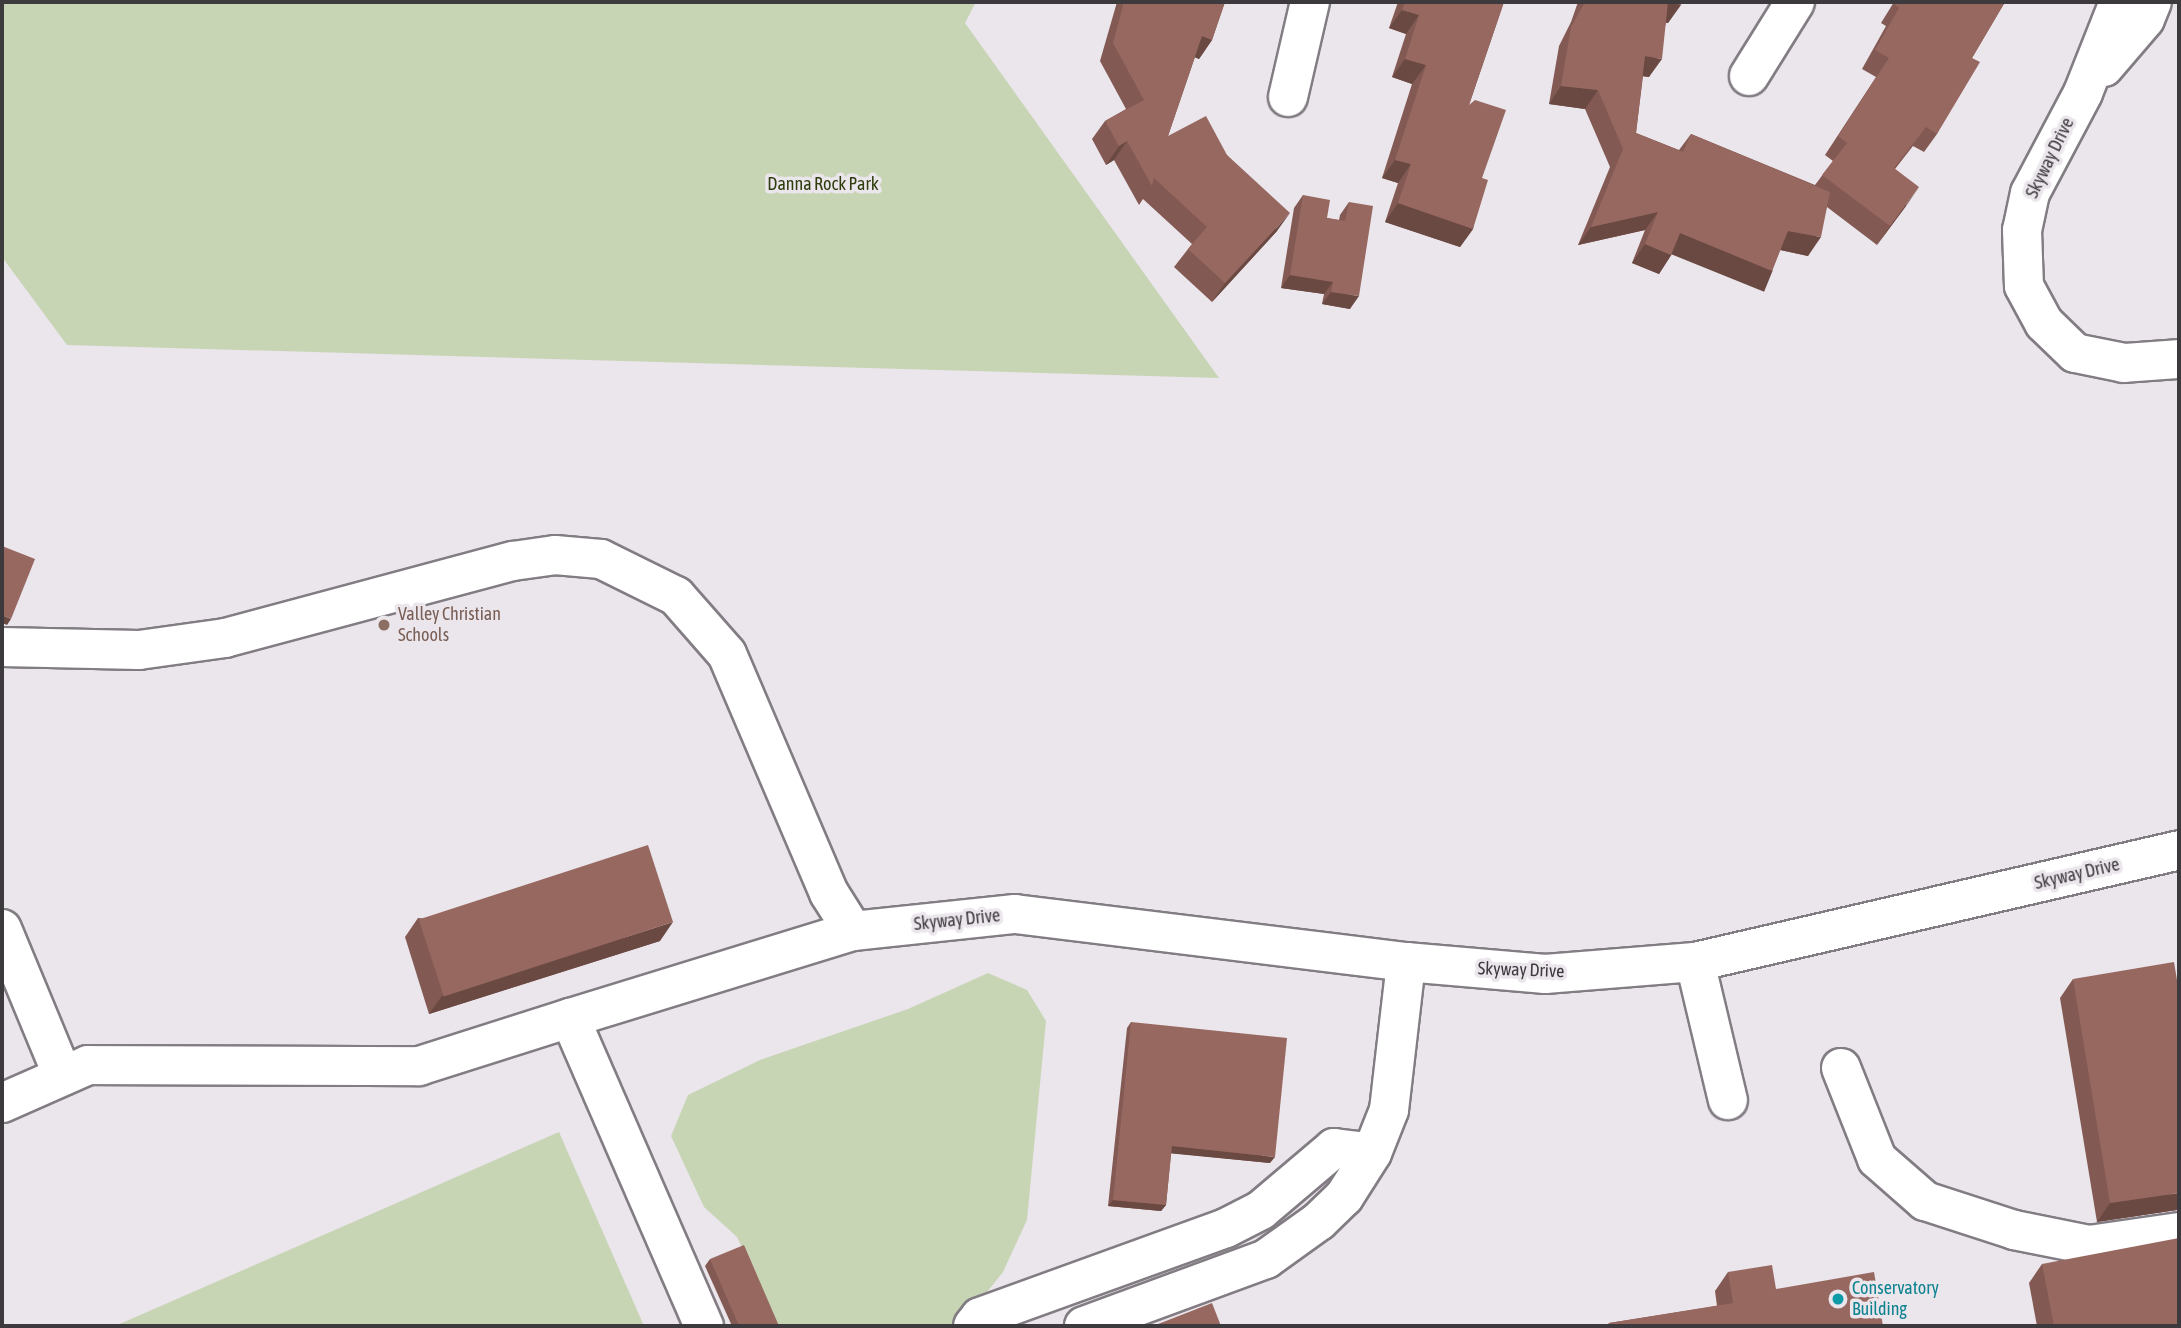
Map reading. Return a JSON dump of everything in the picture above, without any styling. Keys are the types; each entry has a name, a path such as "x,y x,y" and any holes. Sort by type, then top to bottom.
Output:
{"street":[{"path":"1288,97 1310,2"},
{"path":"1749,76 1796,2"},
{"name":"Skyway Drive","path":"2119,2 2083,93 2030,193 2022,230 2024,286 2044,323 2076,353 2124,363 2179,359"},
{"name":"Skyway Drive","path":"2083,93 2145,19 2152,2"},
{"path":"2,647 151,649 225,638 513,561 555,555 601,559 676,596 727,654 829,893 853,931"},
{"name":"Skyway Drive","path":"2,1103 88,1065 419,1066 853,931 1015,914 1406,962 1545,974 1695,962 2179,850"},
{"path":"2,929 62,1076"},
{"path":"1084,1326 1266,1259 1320,1222 1344,1197 1372,1153 1389,1110 1406,962"},
{"path":"1695,962 1728,1100"},
{"path":"570,1018 704,1326"},
{"path":"1840,1068 1877,1159 1925,1201 2014,1230 2089,1245 2179,1232"},
{"path":"973,1326 980,1317 1226,1228 1261,1210 1334,1148 1372,1153"}],"green space":[{"name":"Danna Rock Park","path":"2,2 976,2 965,23 1219,378 67,345 2,257"},
{"path":"988,973 1027,990 1046,1021 1027,1220 1003,1272 960,1326 778,1326 737,1237 704,1207 671,1136 688,1095 760,1060 908,1009"},
{"path":"559,1132 644,1326 115,1326"}],"building":[{"path":"1124,2 1225,2 1212,40 1202,36 1168,136 1206,116 1227,155 1290,213 1225,283 1188,249 1207,227 1154,178 1152,186 1127,141 1119,146 1105,121 1144,100 1113,43"},
{"path":"1405,2 1504,2 1469,105 1475,100 1506,110 1482,178 1488,180 1473,229 1398,203 1411,164 1395,160 1426,65 1405,59 1419,15 1402,10"},
{"path":"1585,2 1668,2 1662,59 1645,56 1636,133 1683,152 1691,134 1830,192 1821,237 1788,231 1772,271 1680,233 1671,255 1645,244 1658,212 1591,227 1623,149 1598,90 1561,86 1571,27"},
{"path":"2005,2 1972,58 1980,62 1937,134 1926,127 1894,168 1919,187 1890,226 1822,175 1847,143 1838,136 1889,58 1875,50 1899,8 1894,4"},
{"path":"1303,195 1330,200 1327,218 1345,221 1349,202 1373,206 1359,296 1331,292 1333,282 1290,275"},
{"path":"2,546 35,559 11,619 2,615"},
{"path":"648,845 673,922 444,997 419,919"},
{"path":"2174,962 2179,980 2179,1193 2110,1203 2073,979"},
{"path":"1131,1022 1287,1038 1275,1157 1172,1146 1166,1205 1113,1200"},
{"path":"2179,1238 2179,1326 2054,1326 2042,1264"},
{"path":"744,1245 779,1326 739,1326 710,1259"},
{"path":"1772,1265 1776,1289 1874,1272 1883,1326 1609,1326 1609,1323 1733,1303 1728,1272"},
{"path":"1212,1303 1221,1326 1153,1326"}],"place":[{"name":"Valley Christian Schools","path":"384,625"},
{"name":"Conservatory Building","path":"1838,1299"}]}
